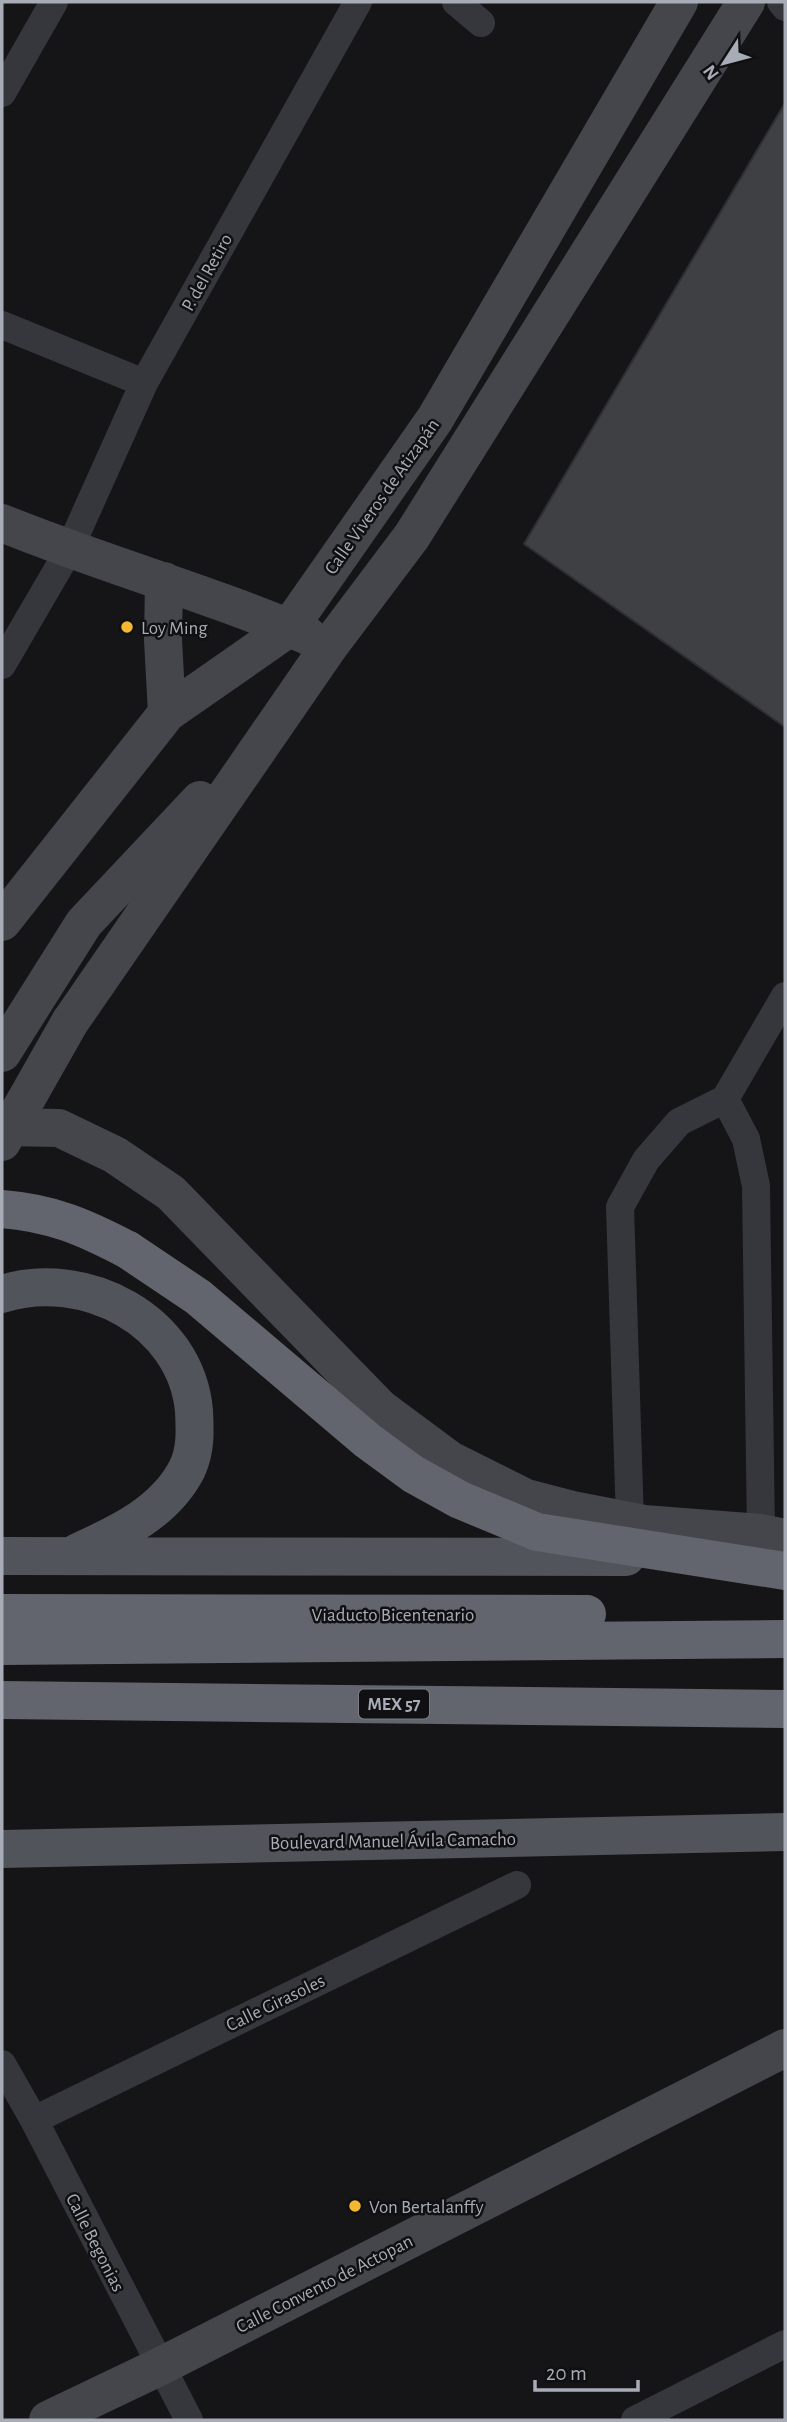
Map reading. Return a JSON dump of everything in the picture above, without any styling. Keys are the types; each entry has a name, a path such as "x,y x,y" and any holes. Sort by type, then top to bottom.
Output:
{"highway":[{"path":"2,1209 32,1211 81,1225 128,1250 198,1297 368,1441 413,1474 460,1500 537,1532 785,1571"},
{"name":"Viaducto Bicentenario","path":"2,1613 785,1615"},
{"path":"2,1646 785,1639"},
{"name":"MEX 57","path":"2,1700 785,1709"}],"main road":[{"name":"Calle Viveros de Atizapán","path":"2,922 167,713 289,628 435,419 678,2"},
{"path":"2,1142 70,1022 330,645 412,536 746,2"},
{"path":"2,523 69,550 164,581 330,645"},
{"path":"164,581 163,640 167,713"},
{"path":"2,1053 84,923 285,711"},
{"path":"2,1127 58,1128 115,1155 171,1194 380,1408 450,1460 526,1498 644,1524 777,1543"},
{"path":"2,1294 40,1286 85,1292 128,1308 161,1334 183,1366 193,1403 196,1439 187,1468 171,1491 146,1516 120,1533 66,1557"},
{"path":"2,1556 777,1543"},
{"name":"Boulevard Manuel Ávila Camacho","path":"2,1849 785,1832"},
{"name":"Calle Convento de Actopan","path":"48,2420 161,2366 785,2048"}],"street":[{"path":"2,93 54,2"},
{"name":"P. del Retiro","path":"2,664 69,550 144,383 358,2"},
{"path":"456,2 481,23"},
{"path":"781,2 785,7"},
{"path":"2,326 144,383"},
{"path":"630,1521 620,1207 646,1160 679,1122 725,1099 785,996"},
{"path":"725,1099 746,1139 756,1186 777,1543"},
{"name":"Calle Girasoles","path":"34,2120 517,1885"},
{"name":"Calle Begonias","path":"2,2064 34,2120 189,2420"},
{"path":"635,2420 785,2344"}],"building":[{"path":"785,103 785,727 524,544"}],"place":[{"name":"Loy Ming","path":"127,627"},
{"name":"Von Bertalanffy","path":"355,2206"}]}
